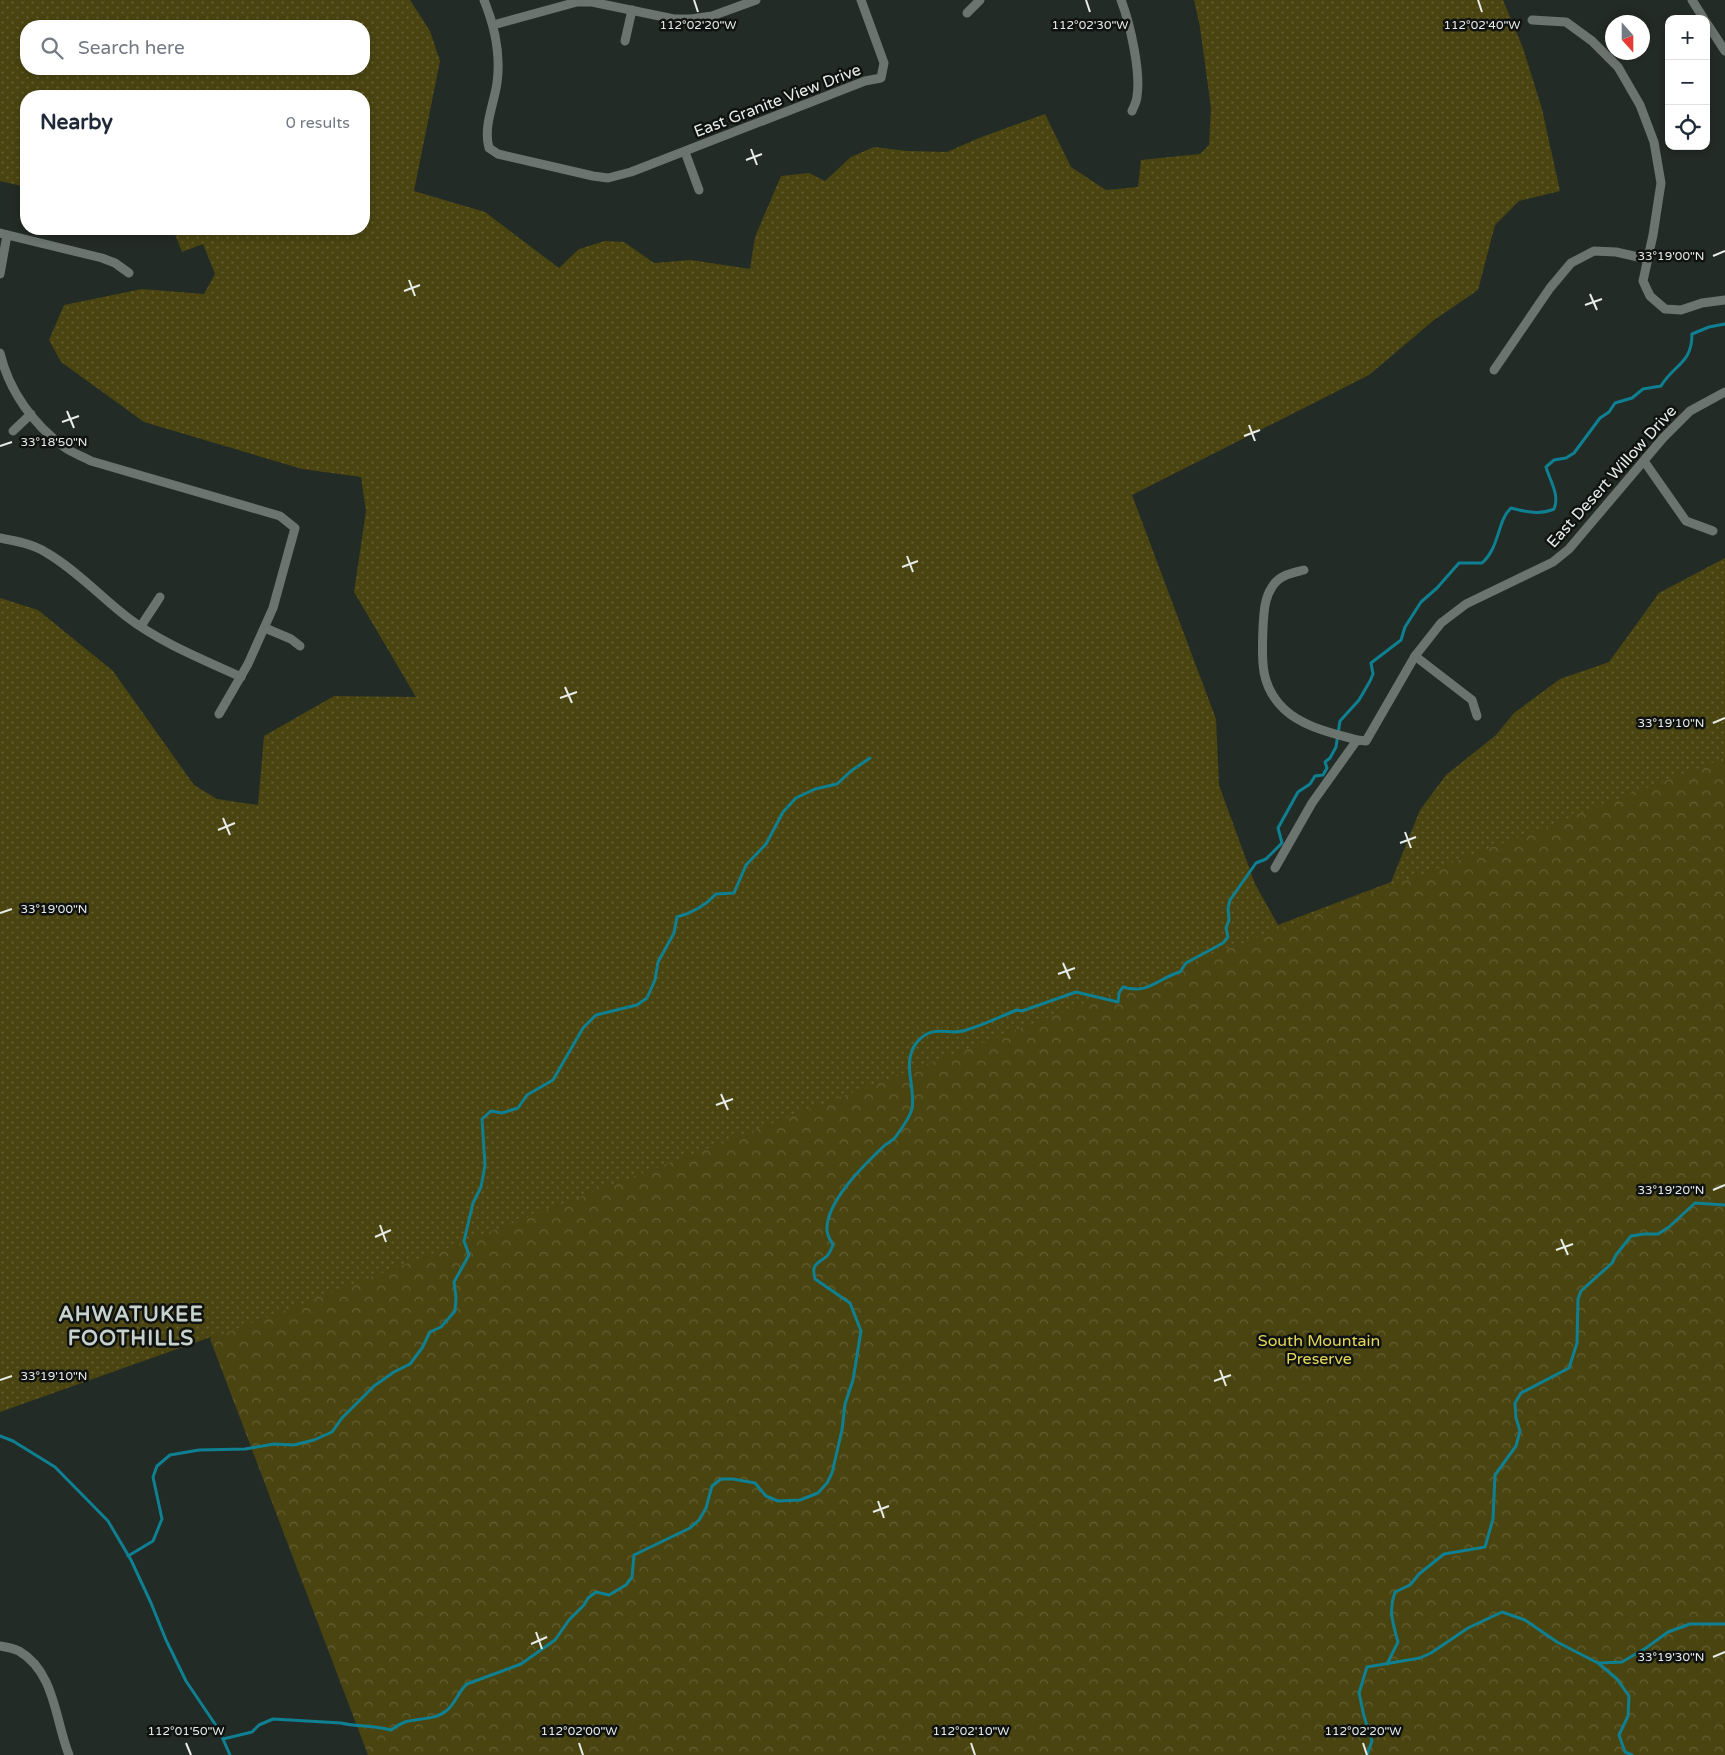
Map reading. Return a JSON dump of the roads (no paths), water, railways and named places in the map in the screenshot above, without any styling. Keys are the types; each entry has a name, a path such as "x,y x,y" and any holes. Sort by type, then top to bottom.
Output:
{"street":[{"path":"484,0 494,25 577,2 592,2 674,19 691,19 712,16 756,0"},
{"name":"East Granite View Drive","path":"494,25 498,45 498,67 497,84 486,138 489,148 498,154 608,178 631,172 816,100 881,78 884,64 861,0"},
{"path":"967,13 980,0"},
{"path":"1121,0 1131,32 1138,86 1137,98 1132,111"},
{"path":"1692,0 1702,15"},
{"path":"625,41 632,10"},
{"path":"1532,20 1566,22 1592,41 1618,67 1640,105 1654,142 1661,183 1653,235 1643,281 1650,296 1665,309 1681,310 1702,302 1725,300"},
{"path":"1710,28 1725,51"},
{"name":"East Granite View Drive","path":"685,152 699,190"},
{"path":"0,274 4,234 102,258 115,263 129,273"},
{"path":"1494,370 1550,288 1571,263 1594,251 1616,252 1647,259"},
{"path":"0,353 10,383 22,403 43,428 65,448 91,461 280,516 295,528 266,628 241,677 219,714"},
{"name":"East Desert Willow Drive","path":"1275,868 1312,803 1335,773 1356,740 1366,741 1415,656 1440,623 1466,604 1554,562 1569,549 1663,438 1690,411 1725,392"},
{"path":"13,431 31,414"},
{"path":"1644,461 1686,521 1713,531"},
{"path":"0,538 24,543 46,552 127,617 141,626 188,652 241,677"},
{"path":"1304,570 1281,576 1272,586 1264,603 1261,662 1267,685 1275,699 1284,709 1304,723 1356,740"},
{"path":"141,626 160,597"},
{"path":"266,628 290,639 300,646"},
{"path":"1415,656 1472,700 1478,716"},
{"path":"0,1646 18,1651 33,1662 43,1675 69,1755"}],"waterway":[{"path":"223,1739 252,1732 259,1725 273,1719 341,1723 391,1730 405,1722 442,1714 455,1701 467,1684 521,1664 555,1640 569,1620 584,1605 588,1598 596,1592 609,1595 626,1585 632,1577 634,1555 690,1528 699,1520 706,1508 712,1486 721,1479 755,1483 766,1496 778,1501 800,1500 818,1493 827,1483 832,1473 842,1430 845,1404 853,1380 861,1331 850,1303 815,1279 814,1267 828,1255 833,1245 827,1231 828,1220 839,1196 867,1162 896,1137 910,1115 913,1101 909,1066 912,1050 917,1042 928,1033 963,1031 1017,1010 1022,1011 1076,992 1118,1002 1119,993 1123,987 1139,989 1153,985 1180,972 1186,963 1223,943 1228,937 1226,928 1229,920 1228,908 1230,900 1256,863 1266,859 1282,843 1278,828 1298,792 1310,784 1315,776 1323,775 1327,768 1325,762 1330,758 1336,747 1340,721 1359,700 1370,681 1373,674 1371,663 1401,640 1405,627 1421,602 1437,588 1459,563 1482,563 1488,557 1506,513 1511,508 1528,512 1554,509 1556,498 1546,467 1554,460 1566,458 1574,453 1600,418 1609,412 1615,403 1632,398 1643,389 1661,386 1686,358 1692,334 1709,327 1725,324"},
{"path":"128,1556 153,1541 162,1519 153,1477 157,1466 170,1455 199,1450 245,1449 274,1444 294,1445 314,1440 332,1432 342,1418 374,1386 394,1372 410,1364 422,1348 430,1332 441,1327 455,1311 454,1282 469,1255 464,1241 473,1203 481,1187 485,1165 482,1119 491,1111 502,1113 518,1108 527,1095 553,1080 583,1028 596,1015 637,1005 647,998 655,980 658,962 674,933 677,917 698,908 716,894 734,893 746,865 766,844 783,812 796,798 815,789 837,784 851,771 870,758"},
{"path":"1387,1664 1398,1642 1392,1611 1395,1592 1410,1585 1419,1574 1444,1554 1485,1547 1493,1519 1495,1475 1516,1446 1520,1431 1516,1418 1515,1403 1521,1393 1569,1368 1577,1343 1578,1299 1581,1291 1612,1263 1631,1236 1658,1234 1669,1227 1695,1203 1725,1205"},
{"path":"0,1436 13,1441 55,1467 108,1521 131,1560 186,1681 219,1730 230,1755"},
{"path":"1367,1755 1372,1741 1359,1693 1367,1667 1420,1658 1431,1653 1468,1628 1502,1612 1525,1620 1557,1642 1598,1663 1617,1679 1629,1696 1628,1716 1619,1735 1625,1752 1632,1755"},
{"path":"1599,1663 1622,1662 1668,1632 1690,1624 1725,1624"}],"district":[{"name":"AHWATUKEE FOOTHILLS","path":"131,1326"}],"park label":[{"name":"South Mountain Preserve","path":"1319,1349"}]}
